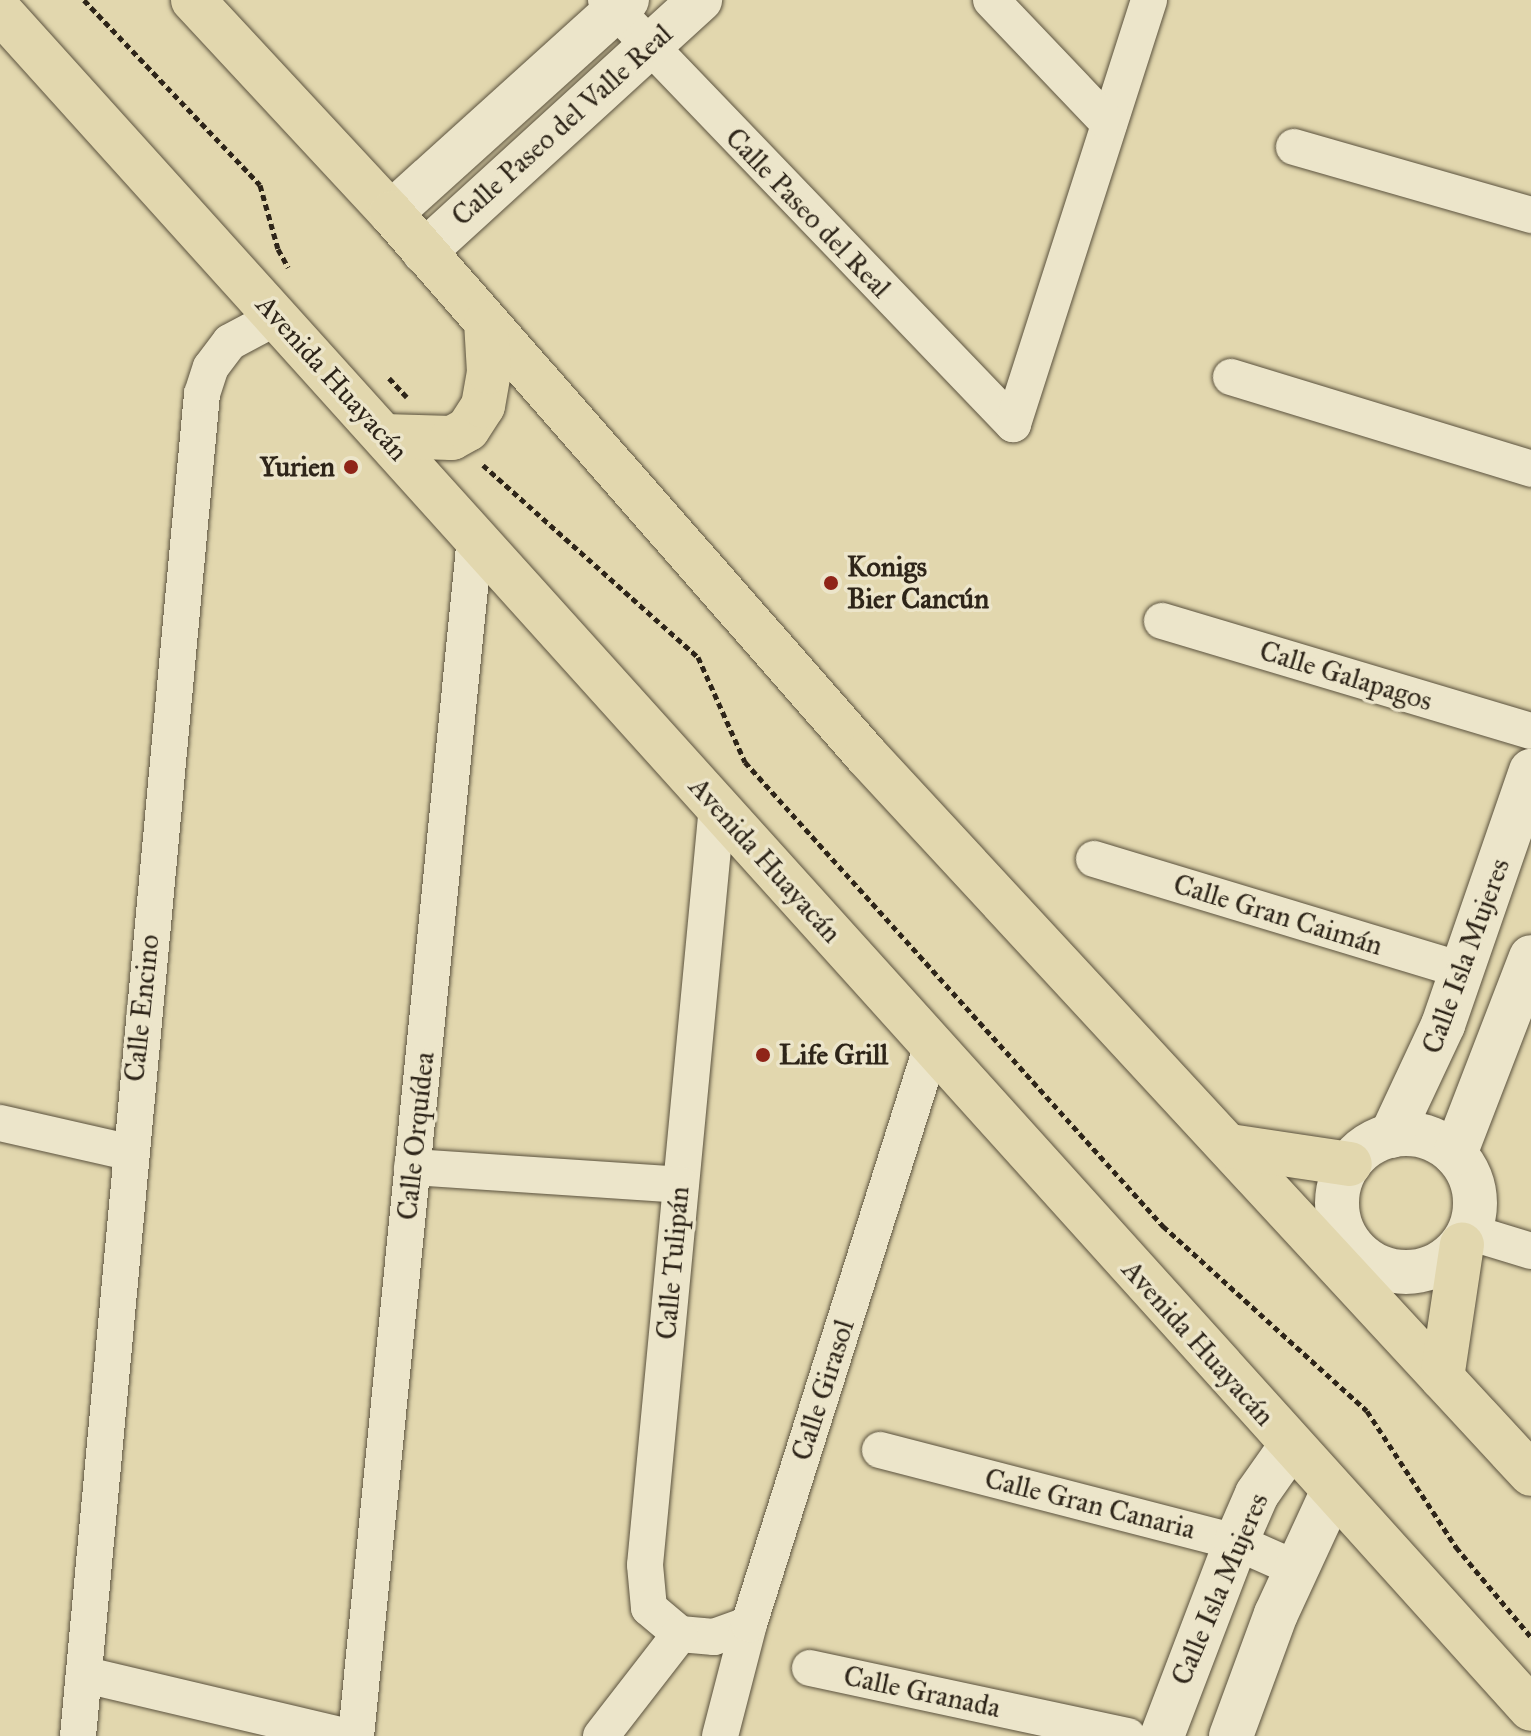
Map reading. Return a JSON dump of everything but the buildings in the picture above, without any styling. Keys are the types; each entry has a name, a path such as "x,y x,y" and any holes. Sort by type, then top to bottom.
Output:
{"main road":[{"path":"193,0 391,213 866,755 1531,1474"},
{"name":"Avenida Huayacán","path":"0,11 1290,1447 1531,1709"},
{"path":"384,436 452,438 468,429 483,406 489,372 486,322"},
{"path":"1230,1146 1350,1164"},
{"path":"1442,1378 1466,1238"}],"street":[{"name":"Calle Paseo del Valle Real","path":"424,252 700,0"},
{"path":"991,0 1109,124 1149,0"},
{"name":"Calle Paseo del Valle Real","path":"391,213 616,3"},
{"name":"Calle Paseo del Real","path":"616,3 647,47 1013,424 1109,124"},
{"path":"1294,147 1531,215"},
{"name":"Calle Encino","path":"78,1736 86,1675 128,1152 202,394 211,367 230,342 277,317"},
{"path":"1231,377 1531,469"},
{"name":"Calle Orquídea","path":"356,1736 475,537"},
{"name":"Calle Galapagos","path":"1162,621 1531,731"},
{"name":"Calle Isla Mujeres","path":"1391,1136 1421,1082 1531,771"},
{"name":"Calle Tulipán","path":"680,1634 649,1608 645,1565 717,806"},
{"name":"Calle Gran Caimán","path":"1094,859 1462,970"},
{"path":"1455,1154 1528,977"},
{"name":"Calle Girasol","path":"720,1736 749,1624 932,1045"},
{"path":"0,1123 128,1152"},
{"path":"1391,1136 1425,1136 1455,1154 1474,1191 1466,1238 1444,1261 1422,1272 1398,1273 1359,1255 1346,1239 1337,1201 1350,1164 1367,1146 1391,1136"},
{"path":"412,1167 680,1185"},
{"path":"1466,1238 1531,1251"},
{"name":"Calle Isla Mujeres","path":"1162,1736 1257,1494 1290,1447"},
{"name":"Calle Gran Canaria","path":"880,1450 1236,1542 1297,1569"},
{"path":"1231,1736 1248,1681 1332,1493"},
{"path":"601,1736 680,1634 714,1637 749,1624"},
{"name":"Calle Granada","path":"810,1668 1128,1736"},
{"path":"86,1675 345,1736"}],"path":[{"path":"84,0 260,185 278,249 292,274"},
{"path":"385,374 452,438 698,657 745,762 1163,1226 1367,1411 1456,1547 1531,1637"}],"place":[{"name":"Yurien","path":"351,467"},
{"name":"Konigs Bier Cancún","path":"831,583"},
{"name":"Life Grill","path":"763,1055"}]}
